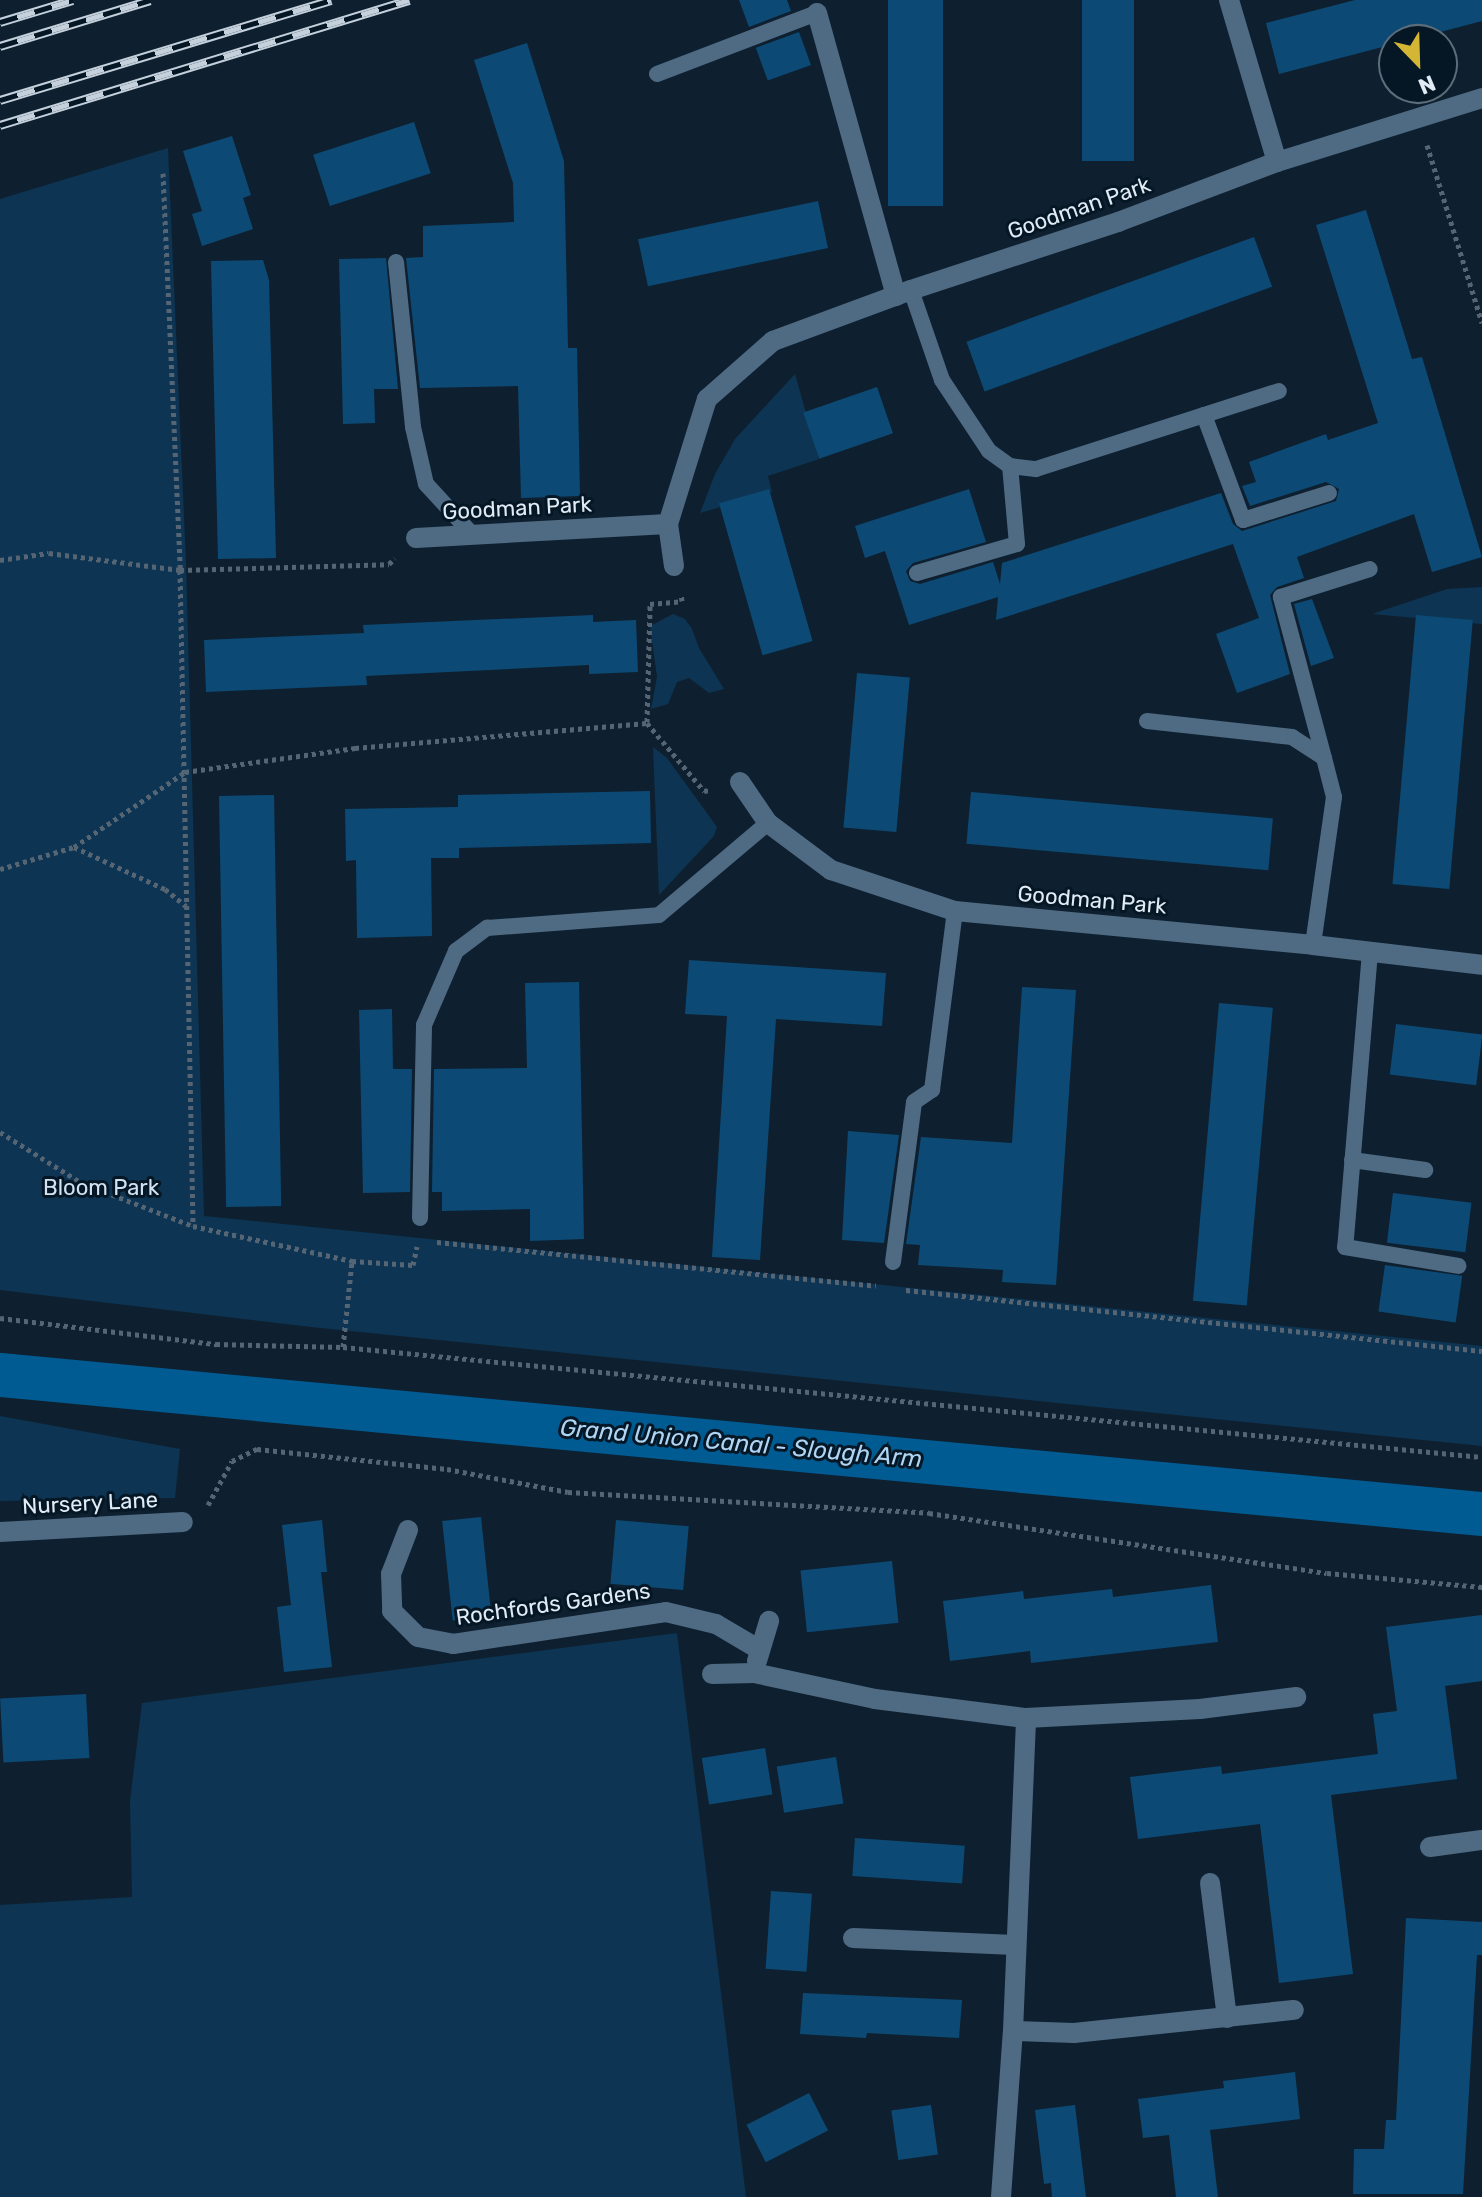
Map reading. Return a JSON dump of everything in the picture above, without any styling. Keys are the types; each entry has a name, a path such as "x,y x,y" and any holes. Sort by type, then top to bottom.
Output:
{"street":[{"path":"1229,0 1277,162"},
{"path":"817,13 904,293"},
{"name":"Goodman Park","path":"674,566 668,524 707,399 773,341 904,293 1118,222 1277,162 1482,98"},
{"name":"Goodman Park","path":"416,538 668,524"},
{"name":"Goodman Park","path":"740,782 768,823 831,870 955,911 1313,945 1482,965"},
{"name":"Nursery Lane","path":"0,1532 183,1522"},
{"name":"Rochfords Gardens","path":"408,1530 391,1574 392,1611 418,1637 453,1644 666,1612 716,1624 760,1650"},
{"path":"754,1673 769,1621"},
{"path":"712,1674 754,1673 875,1699 1026,1718 1200,1709 1296,1697"},
{"path":"1001,2197 1013,2031 1026,1718"},
{"path":"1430,1847 1482,1840"},
{"path":"1210,1883 1227,2018"},
{"path":"853,1938 1015,1945"},
{"path":"1013,2031 1074,2033 1294,2010"}],"lane":[{"path":"657,74 817,13"},
{"path":"396,262 413,427 426,484 472,534"},
{"path":"904,293 942,380 989,451 1010,466 1036,469 1279,391"},
{"path":"1204,415 1243,520 1329,493"},
{"path":"917,573 1017,544 1010,466"},
{"path":"1313,945 1334,797 1281,597 1370,569"},
{"path":"1147,721 1292,737 1324,758"},
{"path":"420,1218 424,1025 456,951 487,928 659,915 768,823"},
{"path":"893,1262 914,1102 932,1090 955,911"},
{"path":"1370,952 1345,1247 1458,1266"},
{"path":"1352,1160 1425,1170"}],"path":[{"path":"1419,117 1482,323"},
{"path":"163,173 180,570 193,1226"},
{"path":"0,560 49,553 180,570 389,564 416,538"},
{"path":"674,566 682,601 650,604 647,723 704,791 740,782"},
{"path":"0,869 74,847 185,772 355,748 647,723"},
{"path":"74,847 165,889 187,906"},
{"path":"0,1132 82,1183 193,1226 352,1261 413,1265 420,1218"},
{"path":"419,1240 617,1258 1482,1351"},
{"path":"343,1347 352,1261"},
{"path":"0,1318 216,1344 343,1347 1482,1457"},
{"path":"183,1522 205,1510 232,1461 257,1449 447,1469 568,1492 929,1513 1327,1573 1482,1587"}],"green space":[{"name":"Bloom Park","path":"168,148 186,563 204,1216 1482,1346 1482,1446 311,1327 0,1290 0,199"},
{"path":"795,374 819,459 768,476 772,492 700,513 715,474 735,439"},
{"path":"1482,587 1482,624 1372,614 1447,589"},
{"path":"673,614 685,619 692,629 699,648 724,689 709,693 689,678 677,682 668,704 651,709 657,677 650,626"},
{"path":"653,747 667,758 717,827 714,836 659,895"},
{"path":"0,1416 180,1449 175,1498 0,1501"},
{"path":"677,1633 746,2197 0,2197 0,1905 132,1897 130,1801 142,1703"}],"building":[{"path":"739,0 787,0 791,11 749,27"},
{"path":"888,0 943,0 943,206 888,206"},
{"path":"1082,0 1134,0 1134,161 1082,161"},
{"path":"1355,0 1482,0 1482,21 1458,27 1458,24 1378,24 1378,48 1279,74 1266,23"},
{"path":"799,32 811,65 768,81 756,48"},
{"path":"527,43 564,161 568,348 577,348 580,496 521,498 518,386 420,388 406,258 423,257 423,226 514,222 513,183 474,60"},
{"path":"414,122 431,173 330,206 313,155"},
{"path":"232,136 251,195 243,198 253,229 202,246 192,214 202,211 183,151"},
{"path":"818,201 828,248 648,286 638,239"},
{"path":"1366,210 1412,359 1422,357 1482,557 1432,572 1414,514 1297,557 1304,578 1277,587 1270,595 1290,674 1237,693 1216,634 1259,618 1233,544 996,620 998,597 909,625 885,551 865,558 855,526 969,489 986,542 913,563 906,571 910,581 920,584 993,562 1000,584 1002,563 1221,493 1233,524 1242,531 1336,501 1339,489 1326,482 1250,506 1242,486 1256,482 1249,462 1326,434 1328,440 1378,423 1316,225"},
{"path":"1254,237 1272,287 985,391 966,342"},
{"path":"386,258 398,389 374,389 375,423 343,424 339,259"},
{"path":"263,260 269,280 276,558 218,559 211,261"},
{"path":"877,387 893,433 819,459 803,412"},
{"path":"769,489 813,641 763,655 719,503"},
{"path":"1312,599 1334,658 1311,666 1294,604"},
{"path":"593,615 593,622 636,620 638,672 589,674 589,665 366,676 367,685 206,692 204,640 364,633 363,625"},
{"path":"1416,615 1473,620 1449,889 1392,884"},
{"path":"857,673 910,678 896,832 843,827"},
{"path":"650,791 651,843 459,848 459,858 431,858 432,936 357,938 356,860 346,861 345,809 458,807 458,795"},
{"path":"971,792 1273,818 1268,870 966,844"},
{"path":"274,795 281,1206 226,1207 219,796"},
{"path":"689,960 886,973 882,1026 776,1019 760,1260 712,1257 727,1016 685,1014"},
{"path":"579,982 584,1239 530,1241 530,1209 442,1211 442,1192 432,1192 434,1069 527,1068 525,983"},
{"path":"1022,987 1076,990 1056,1285 1002,1282 1003,1270 918,1265 920,1245 906,1244 921,1137 1012,1143"},
{"path":"1219,1003 1273,1008 1247,1306 1193,1301"},
{"path":"392,1009 393,1069 412,1069 410,1192 363,1193 359,1010"},
{"path":"1396,1024 1482,1035 1476,1085 1390,1075"},
{"path":"848,1131 899,1135 884,1243 842,1240"},
{"path":"1393,1193 1471,1203 1465,1252 1387,1243"},
{"path":"1385,1265 1462,1276 1456,1322 1378,1312"},
{"path":"481,1517 491,1616 453,1621 442,1521"},
{"path":"322,1520 327,1572 321,1572 332,1667 284,1672 277,1607 291,1605 282,1525"},
{"path":"616,1520 689,1526 683,1590 610,1584"},
{"path":"892,1561 898,1623 807,1632 801,1571"},
{"path":"1211,1585 1218,1642 1031,1663 1030,1651 950,1661 943,1601 1023,1591 1024,1599 1112,1589 1113,1597"},
{"path":"1482,1615 1482,1681 1445,1686 1457,1779 1331,1795 1353,1974 1279,1983 1260,1824 1138,1839 1130,1777 1221,1766 1222,1774 1378,1754 1373,1714 1397,1711 1386,1627"},
{"path":"86,1694 89,1758 3,1762 0,1699"},
{"path":"765,1748 772,1794 709,1804 702,1758"},
{"path":"836,1757 843,1803 784,1813 777,1766"},
{"path":"855,1838 965,1846 962,1884 852,1876"},
{"path":"771,1891 812,1894 806,1972 766,1969"},
{"path":"1406,1918 1482,1922 1482,1955 1477,1955 1463,2194 1353,2194 1354,2149 1384,2149 1386,2120 1396,2120"},
{"path":"803,1993 962,2000 959,2038 867,2033 866,2038 800,2034"},
{"path":"1295,2072 1300,2119 1210,2130 1218,2197 1176,2197 1169,2135 1143,2138 1138,2099 1224,2088 1223,2081"},
{"path":"809,2093 828,2130 766,2162 747,2125"},
{"path":"931,2105 938,2155 898,2160 891,2111"},
{"path":"1075,2105 1086,2197 1052,2197 1051,2183 1044,2184 1035,2110"}],"waterway":[{"name":"Grand Union Canal - Slough Arm","path":"0,1375 1482,1514"}],"railway":[{"path":"0,22 73,0"},
{"path":"0,46 150,0"},
{"path":"0,100 331,0"},
{"path":"0,125 409,0"}]}
